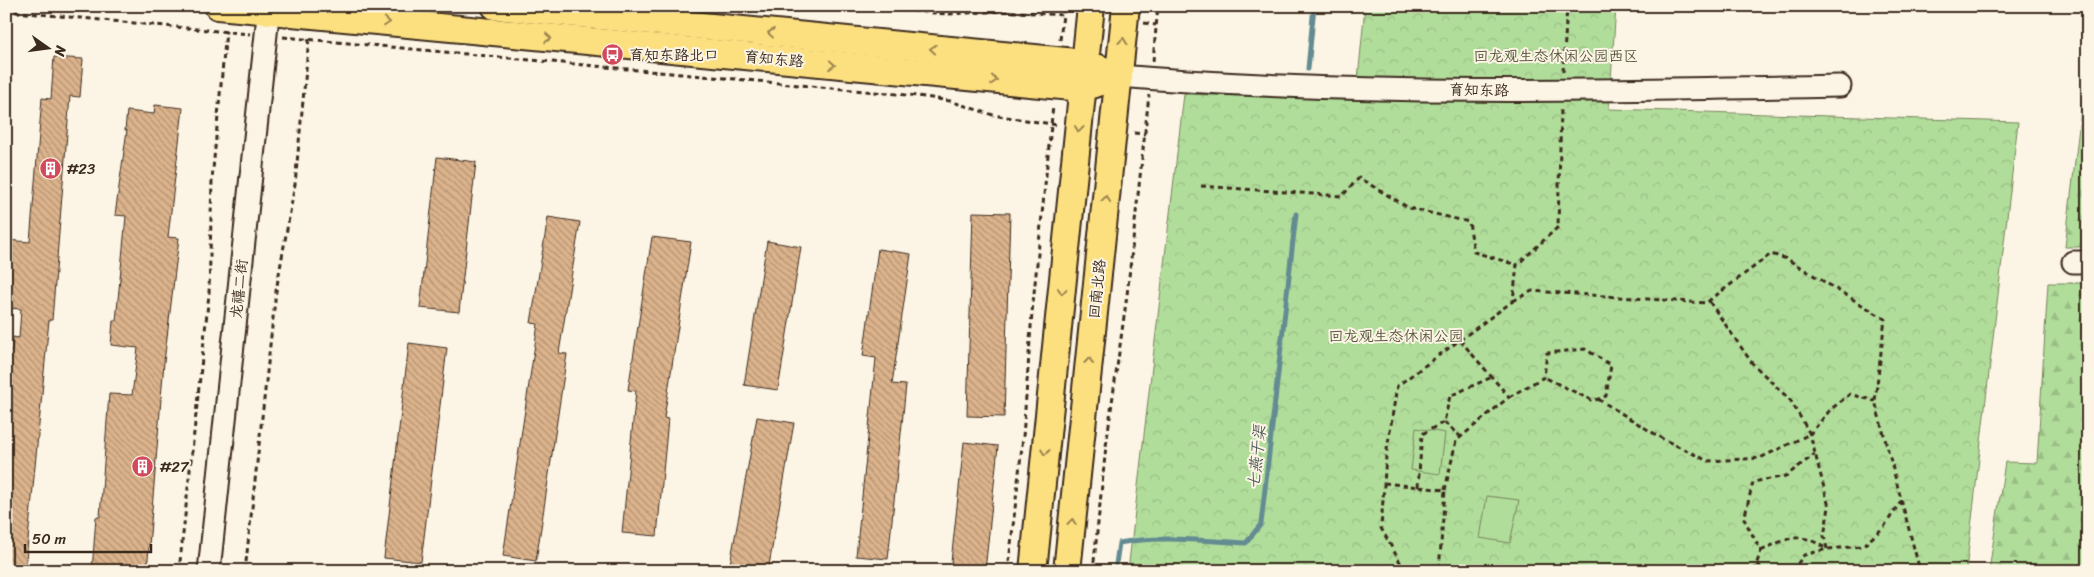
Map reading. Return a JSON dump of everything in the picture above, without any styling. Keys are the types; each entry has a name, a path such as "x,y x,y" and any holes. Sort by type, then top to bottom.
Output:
{"main road":[{"name":"育知东路","path":"495,6 1084,76"},
{"path":"1033,571 1092,6"},
{"name":"回南北路","path":"1067,571 1126,6"},
{"name":"育知东路","path":"217,18 269,9 1084,76 1119,76"}],"street":[{"name":"龙禧二街","path":"209,571 269,9"},
{"name":"育知东路","path":"1119,76 1260,86 1561,92 1840,86"}],"path":[{"path":"850,6 948,14 1033,12"},
{"path":"1157,18 1158,6"},
{"path":"1486,6 1489,9 1506,6"},
{"path":"1513,301 1517,265 1558,227 1561,92 1568,6"},
{"path":"6,11 217,18"},
{"path":"319,40 918,96 950,101 1020,120"},
{"path":"180,571 209,294 212,180 225,47"},
{"path":"245,571 276,291 295,184 307,55"},
{"path":"1008,571 1051,131"},
{"path":"1093,571 1106,446 1128,285 1144,140"},
{"path":"1201,186 1342,196 1359,178 1409,208 1469,222 1474,252 1517,265"},
{"path":"1405,571 1381,528 1386,456 1396,386 1513,301 1532,291 1706,304 1771,254 1787,259 1885,319 1875,401 1920,571"},
{"path":"1709,301 1752,363 1791,401 1810,434 1829,507 1824,536 1827,549"},
{"path":"1459,339 1509,397"},
{"path":"1585,349 1611,365 1606,396 1593,401 1544,377 1547,353 1585,349"},
{"path":"1418,487 1422,434 1444,422 1450,396 1492,377"},
{"path":"1439,571 1445,490 1456,441 1509,397 1544,377"},
{"path":"1598,399 1662,439 1708,461 1760,458 1810,434 1830,410 1850,394 1875,401"},
{"path":"1444,422 1462,437"},
{"path":"1754,571 1761,551 1744,519 1753,482 1786,476 1815,454"},
{"path":"1384,483 1445,490"},
{"path":"1792,571 1804,555 1827,549 1863,546 1884,526 1902,501"},
{"path":"1761,551 1789,537 1814,540 1827,549"},
{"path":"1757,564 1766,571"}],"green space":[{"name":"回龙观生态休闲公园","path":"1365,6 1616,6 1609,109 2018,122 1966,571 1128,571 1184,94 1356,100"},
{"path":"2088,50 2088,247 2065,247"},
{"path":"2048,283 2088,283 2088,571 1989,571 2005,462 2037,463"},
{"path":"1416,428 1445,433 1440,474 1411,470"},
{"path":"1487,496 1519,500 1510,543 1480,538"}],"building":[{"path":"54,57 83,59 80,97 70,96 52,320 49,320 25,571 6,571 6,350 12,350 13,337 19,338 21,309 6,308 6,240 30,242 42,98 51,99"},
{"path":"155,105 183,108 168,237 179,238 164,362 147,571 92,571 96,517 100,517 109,394 132,395 138,348 111,345 113,321 116,321 126,216 115,215 127,130 125,130 127,111 154,114"},
{"path":"437,157 476,162 459,312 420,308"},
{"path":"973,212 1010,213 1004,417 967,416"},
{"path":"548,217 580,222 559,353 567,354 536,561 503,556 538,324 531,323"},
{"path":"652,237 691,242 664,418 668,419 657,536 622,533 636,391 628,390"},
{"path":"767,241 801,247 778,390 744,385"},
{"path":"878,249 911,254 892,384 906,385 888,559 856,556 876,358 863,356"},
{"path":"409,343 447,348 421,562 384,558"},
{"path":"757,417 794,423 768,571 730,564"},
{"path":"964,442 998,446 985,571 950,571"}],"waterway":[{"name":"七燕干渠","path":"1308,69 1314,6"},
{"name":"七燕干渠","path":"1115,571 1119,543 1150,539 1246,543 1261,524 1296,214"}],"place":[{"name":"育知东路北口","path":"613,55"},
{"name":"#23","path":"50,169"},
{"name":"#27","path":"143,467"}],"park label":[{"name":"回龙观生态休闲公园西区","path":"1556,56"}]}
